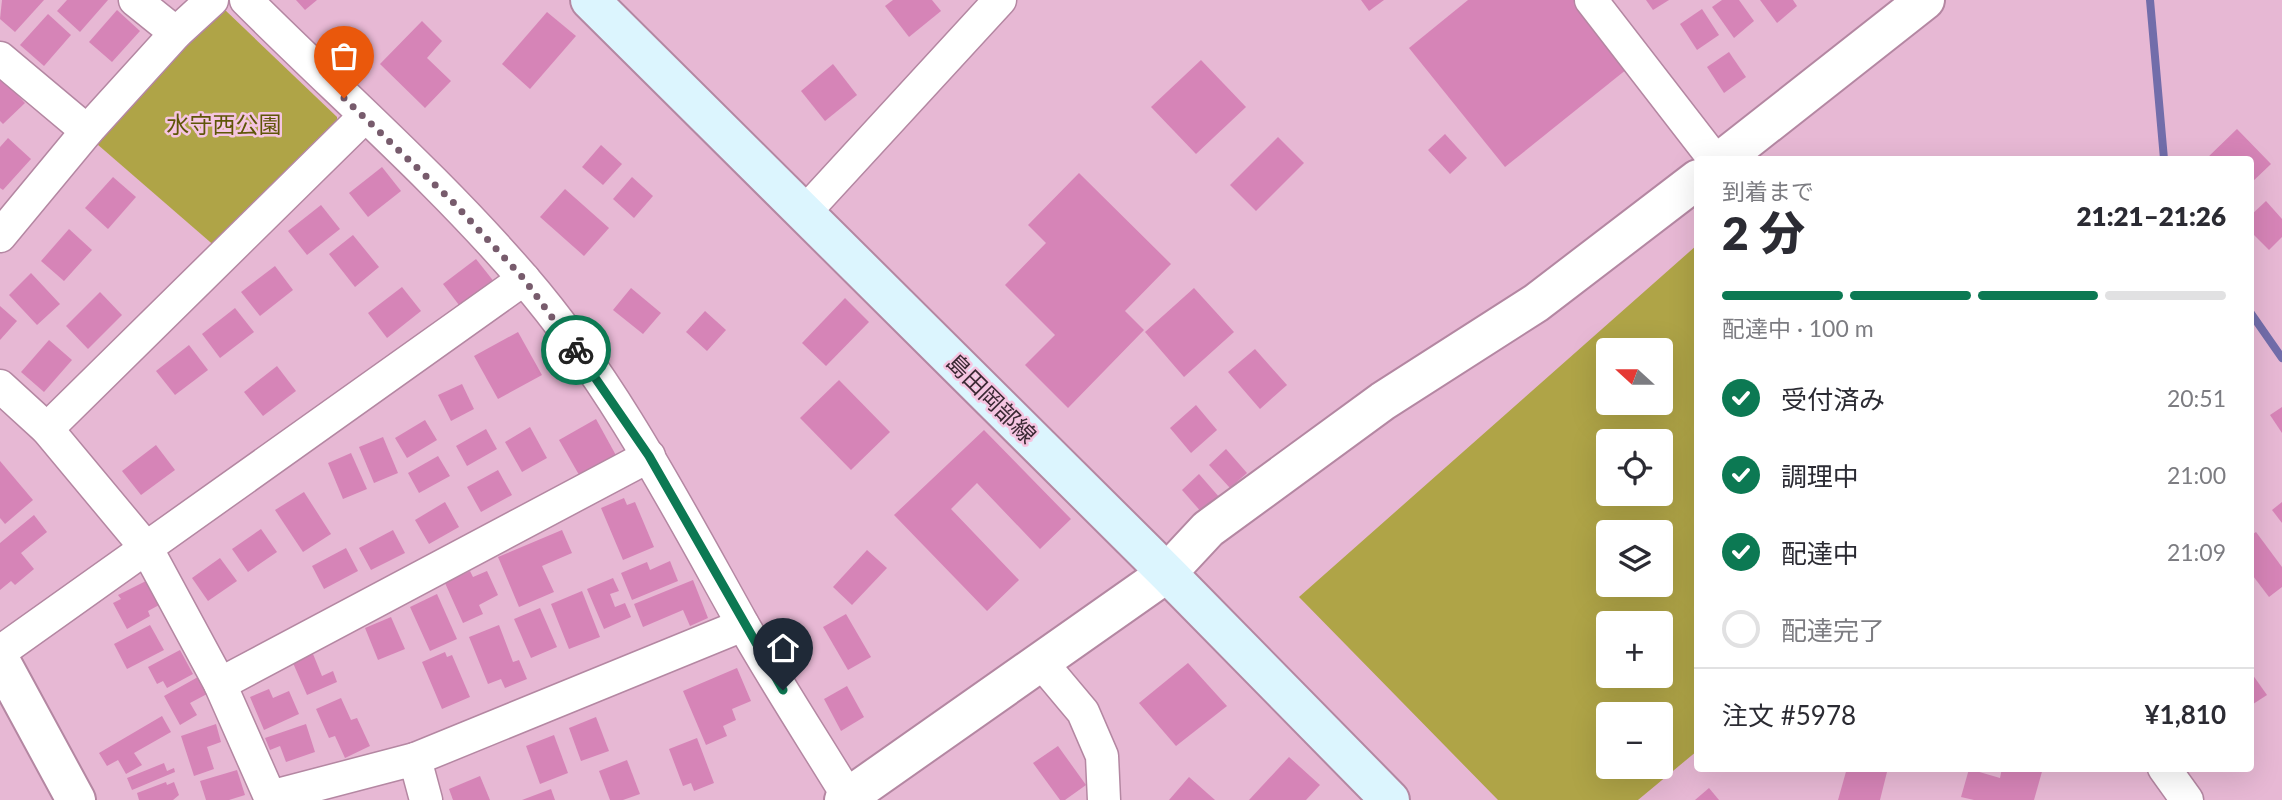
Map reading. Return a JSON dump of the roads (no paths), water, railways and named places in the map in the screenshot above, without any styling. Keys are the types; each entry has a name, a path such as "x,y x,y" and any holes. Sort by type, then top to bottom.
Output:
{"main road":[{"name":"島田岡部線","path":"590,0 1167,572 1390,800"}],"street":[{"path":"135,0 176,33"},
{"path":"3,227 176,33 212,0"},
{"path":"246,0 453,202 524,279 601,383 649,456 743,625 847,799 1167,572 1208,529 1383,401 1536,303 1694,182"},
{"path":"1591,0 1712,156"},
{"path":"1727,156 1925,0"},
{"path":"805,212 981,7"},
{"path":"0,58 87,131"},
{"path":"47,429 364,117"},
{"path":"0,652 524,279"},
{"path":"0,386 47,429 147,549 220,684 270,797 415,760 743,625"},
{"path":"220,684 649,456"},
{"path":"0,660 76,800"},
{"path":"1041,662 1083,712 1102,756 1104,800"},
{"path":"415,760 426,800"},
{"path":"2167,772 2187,800"}],"waterway":[{"path":"2150,0 2164,156"},
{"path":"2254,318 2282,358"}],"park label":[{"name":"水守西公園","path":"224,124"}]}
